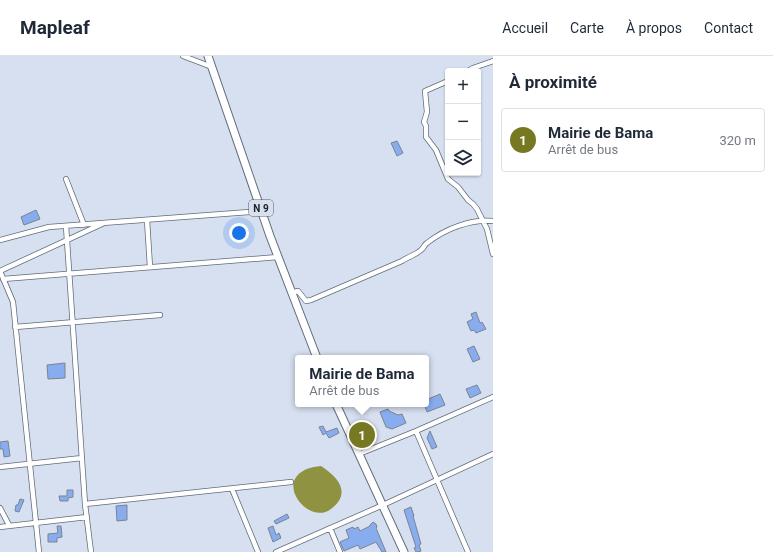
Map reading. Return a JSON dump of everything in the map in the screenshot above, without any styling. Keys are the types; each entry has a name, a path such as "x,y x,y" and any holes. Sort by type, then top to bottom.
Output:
{"main road":[{"name":"N 9","path":"208,56 278,257 315,355"},
{"path":"337,407 404,552"}],"street":[{"path":"183,56 212,67"},
{"path":"473,68 493,60"},
{"path":"445,82 425,91 427,112 424,122 426,126 426,137 436,150 448,179 458,187 473,204 487,229 493,254"},
{"path":"66,179 84,225"},
{"path":"0,240 49,227 262,212"},
{"path":"147,220 150,267"},
{"path":"291,293 298,291 306,302 422,250 427,243 456,227 482,220 493,221"},
{"path":"39,552 13,302 0,271 104,223"},
{"path":"66,226 85,504 90,552"},
{"path":"3,279 278,257"},
{"path":"15,327 160,315"},
{"path":"359,454 493,397"},
{"path":"416,431 468,552"},
{"path":"276,552 288,550 330,528 493,454"},
{"path":"0,467 82,458"},
{"path":"85,504 291,482"},
{"path":"232,489 258,552"},
{"path":"0,508 9,526"},
{"path":"0,526 87,517"},
{"path":"330,528 340,552"}],"shaded area":[{"path":"321,466 333,475 342,491 341,497 337,503 331,509 321,513 311,511 302,505 296,496 293,487 296,478 305,470"}],"building":[{"path":"397,141 403,153 397,156 391,143"},
{"path":"36,210 40,219 24,225 21,217"},
{"path":"476,312 480,323 482,322 486,329 476,333 474,330 471,331 467,322 473,319 471,314"},
{"path":"474,346 480,359 473,362 467,349"},
{"path":"65,363 65,378 48,379 47,365"},
{"path":"477,385 481,393 470,398 466,389"},
{"path":"440,394 445,405 427,412 425,407 429,407 429,399"},
{"path":"388,409 389,411 398,415 402,414 406,423 392,429 386,427 380,412"},
{"path":"323,426 326,432 337,428 339,433 329,438 326,433 323,435 319,427"},
{"path":"430,431 437,447 432,449 427,438"},
{"path":"8,441 10,456 4,457 3,449 0,449 0,442"},
{"path":"67,490 73,490 73,497 68,498 68,501 60,501 59,496 67,496"},
{"path":"20,499 24,500 19,512 15,511 16,505 18,505"},
{"path":"127,505 127,520 117,521 116,506"},
{"path":"411,507 421,544 419,545 421,551 418,552 416,552 414,548 416,547 404,510"},
{"path":"287,514 289,518 276,524 274,521"},
{"path":"373,522 376,524 376,528 386,552 382,552 376,542 360,549 358,545 344,551 340,542 349,538 346,530 353,527 354,529 358,527 360,531 370,526"},
{"path":"57,526 61,526 62,537 57,538 57,542 48,542 48,534 58,533"},
{"path":"273,526 276,535 279,533 281,538 273,542 268,528"}],"place":[{"name":"Mairie de Bama","path":"362,435"}]}
